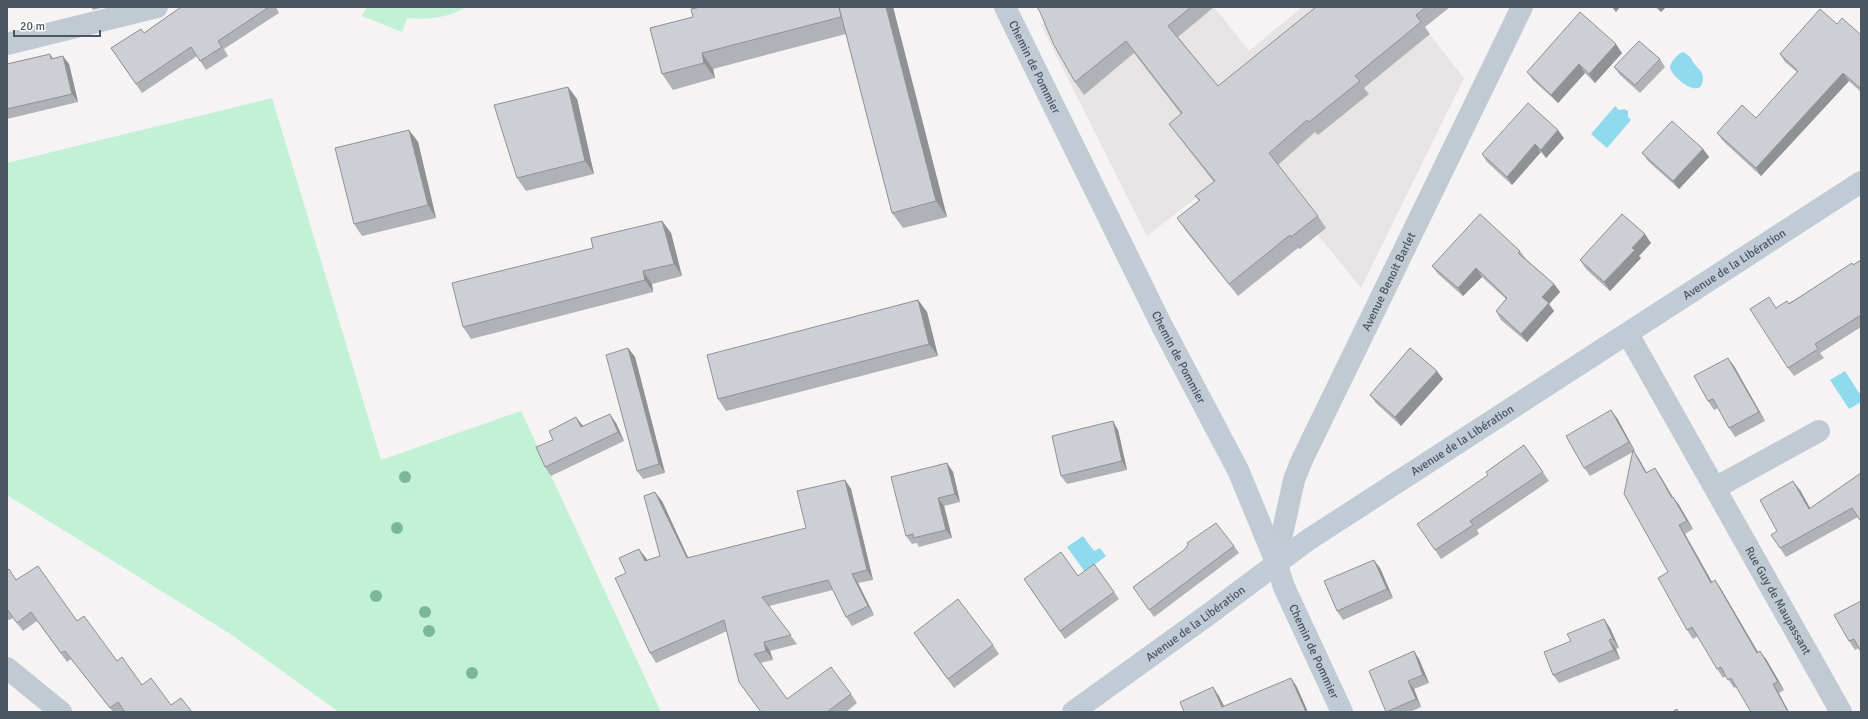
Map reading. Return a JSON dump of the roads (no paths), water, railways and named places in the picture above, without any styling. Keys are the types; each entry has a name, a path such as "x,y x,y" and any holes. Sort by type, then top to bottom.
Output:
{"street":[{"path":"7,44 157,7"},
{"name":"Chemin de Pommier","path":"1005,7 1162,326 1238,470 1276,562 1284,587 1342,712"},
{"name":"Avenue Benoit Barlet","path":"1276,562 1294,480 1301,462 1522,7"},
{"name":"Avenue de la Libération","path":"1073,712 1209,614 1276,562 1325,528 1628,334 1861,182"},
{"name":"Rue Guy de Maupassant","path":"1628,334 1841,712"},
{"path":"1715,488 1819,431"},
{"path":"7,668 61,712"}],"water":[{"path":"1684,52 1691,58 1703,75 1702,85 1698,88 1693,88 1686,85 1671,71 1670,65 1674,59"},
{"path":"1615,106 1619,110 1624,109 1628,111 1628,117 1631,120 1607,148 1591,134"},
{"path":"1845,371 1861,396 1861,402 1849,409 1830,380"},
{"path":"1083,536 1094,551 1100,548 1106,556 1085,572 1067,547"}]}
